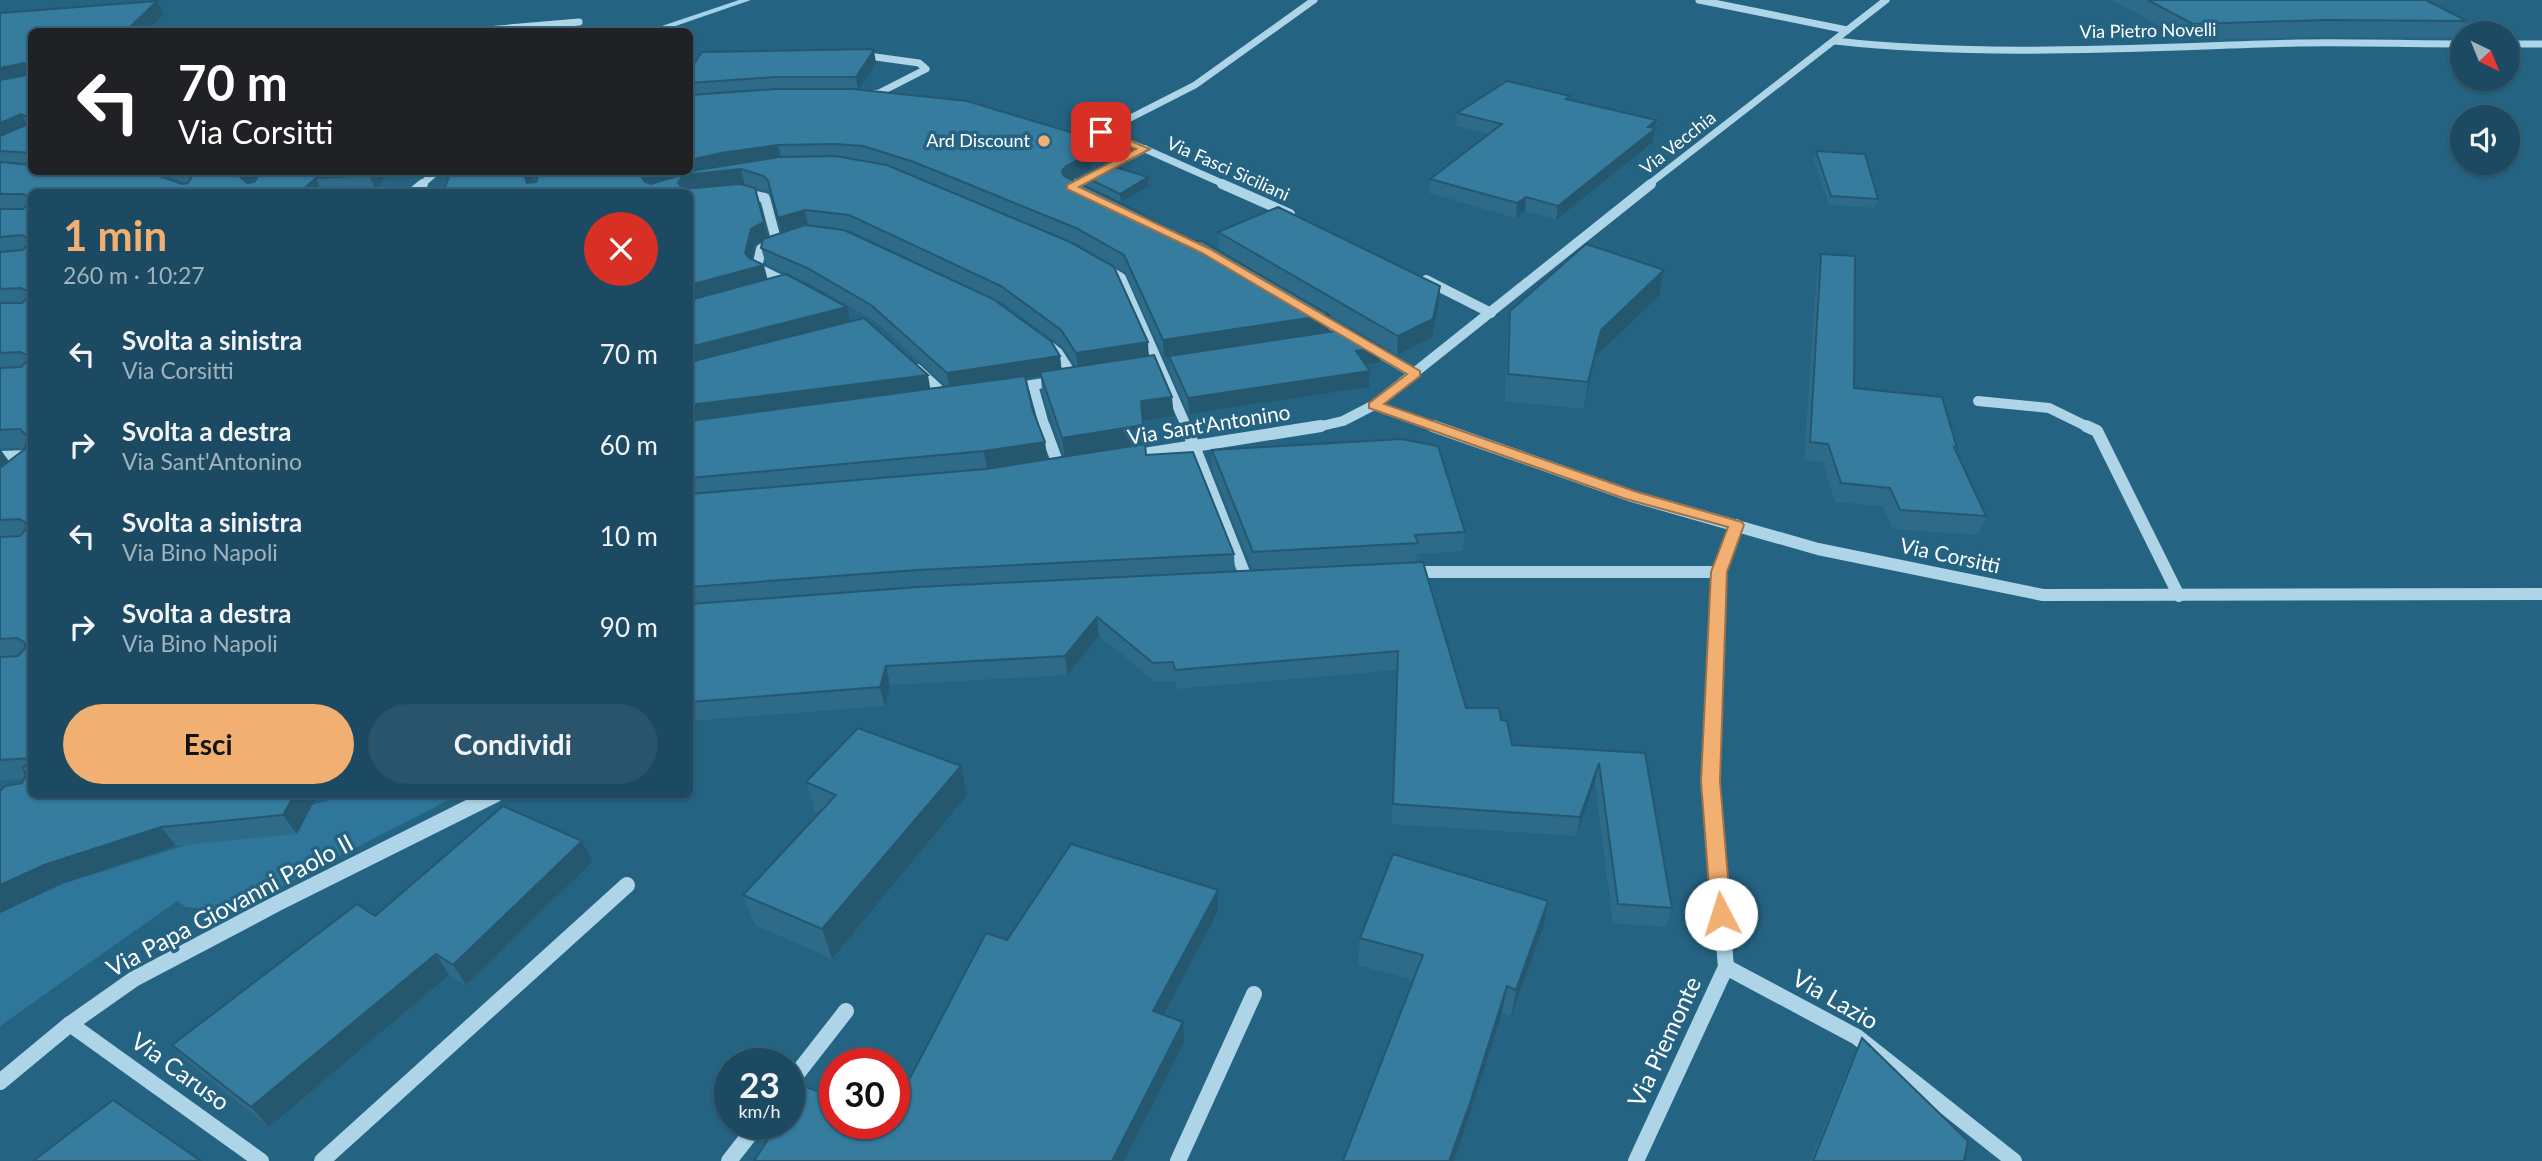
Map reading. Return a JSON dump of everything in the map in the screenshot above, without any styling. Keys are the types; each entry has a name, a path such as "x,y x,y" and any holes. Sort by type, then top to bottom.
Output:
{"street":[{"name":"Via Fasci Siciliani","path":"1297,217 1101,132 1195,85 1314,0"},
{"path":"1699,0 1847,30"},
{"name":"Via Vecchia","path":"1491,313 1640,192 1886,0"},
{"path":"509,28 579,22"},
{"name":"Via Pietro Novelli","path":"1835,41 1890,47 2101,49 2301,43 2450,44"},
{"path":"2520,44 2542,44"},
{"path":"855,54 919,63 926,69 879,93 858,97"},
{"path":"1083,193 1071,187 1145,149"},
{"path":"416,189 433,175"},
{"path":"725,194 753,193 765,198 782,241 761,249 757,268 797,288"},
{"path":"1098,264 1121,278 1205,468 1247,580"},
{"path":"1418,276 1491,313"},
{"path":"775,287 787,284"},
{"path":"1302,308 1415,373"},
{"name":"Via Sant'Antonino","path":"1113,459 1343,421 1374,405 1491,313"},
{"path":"1336,338 1350,336"},
{"path":"1038,338 1058,353 1074,378"},
{"path":"1148,367 1174,363"},
{"path":"912,364 948,398"},
{"path":"996,391 1086,376"},
{"path":"1033,385 1053,468 1073,465"},
{"path":"935,400 960,396"},
{"path":"1978,401 2049,408 2098,431 2179,596"},
{"name":"Via Corsitti","path":"1374,405 1632,496 1818,549 2043,595 2542,594"},
{"path":"0,457 28,458"},
{"path":"20,468 28,461"},
{"name":"Via Piemonte","path":"1636,1161 1726,967 1710,781 1719,572 1736,525"},
{"path":"1395,573 1719,572"},
{"name":"Via Papa Giovanni Paolo II","path":"0,1083 70,1024 134,979 278,903 488,798"},
{"path":"321,1161 627,885"},
{"name":"Via Lazio","path":"1726,967 1857,1037 2014,1161"},
{"path":"1178,1161 1254,994"},
{"path":"805,1064 846,1012"},
{"name":"Via Caruso","path":"70,1024 261,1161"},
{"path":"729,1161 746,1139"}],"shaded area":[{"path":"335,798 452,798 278,888 210,909 186,907 177,901 0,1026 0,913 62,884"}],"building":[{"path":"2148,0 2426,0 2467,21 2325,20 2193,24"},
{"path":"157,1 129,28 28,28 28,67 24,63 0,68 0,13"},
{"path":"874,50 856,77 775,77 693,83 693,65 702,52"},
{"path":"28,72 28,118 21,114 0,123 0,80 26,75"},
{"path":"1507,81 1570,96 1566,99 1656,120 1648,127 1656,128 1558,206 1526,197 1517,203 1430,179 1502,124 1457,113"},
{"path":"776,89 853,89 967,101 1103,142 1083,151 1091,154 1066,166 1062,171 1064,176 1142,214 1186,241 1202,241 1329,315 1163,340 1124,255 1076,228 914,162 863,146 778,145 693,159 693,95"},
{"path":"28,120 28,153 0,151 0,136 26,125"},
{"path":"1816,151 1865,154 1878,199 1831,196"},
{"path":"835,156 887,165 1070,242 1114,267 1148,342 1076,353 1061,330 1001,286 849,215 805,210 778,218 768,181 764,176 741,169 693,174 697,170 779,157"},
{"path":"0,162 28,165 28,175 157,175 182,184 188,183 190,175 239,175 247,183 254,182 256,175 369,175 316,178 303,189 28,189 28,196 0,194"},
{"path":"1109,165 1148,177 1120,194 1085,177"},
{"path":"450,175 524,175 527,183 536,182 538,175 644,175 642,178 645,182 651,184 684,175 678,183 683,189 444,189"},
{"path":"740,184 755,188 764,222 751,229 745,253 764,265 693,284 693,189 683,189"},
{"path":"28,204 28,238 22,235 0,237 0,209 23,209"},
{"path":"1278,207 1440,286 1433,319 1398,336 1218,232"},
{"path":"805,225 844,230 993,299 1051,341 1060,356 947,373 871,305 807,268 761,248 763,239"},
{"path":"28,244 28,294 21,288 0,289 0,252 23,250"},
{"path":"1586,244 1664,270 1601,330 1588,382 1508,374 1510,311"},
{"path":"1821,254 1855,256 1854,388 1942,397 1957,448 1954,447 1986,516 1900,510 1890,488 1841,483 1828,444 1810,442"},
{"path":"786,274 847,307 693,346 693,299"},
{"path":"28,297 28,360 27,355 20,352 0,353 0,303 22,303"},
{"path":"864,318 928,375 693,405 693,361"},
{"path":"1349,329 1381,347 1356,351 1370,371 1188,398 1169,356"},
{"path":"1154,355 1172,397 1141,401 1143,425 1062,438 1040,372"},
{"path":"28,360 28,437 20,429 0,430 0,368 21,367"},
{"path":"1025,376 1033,411 1045,442 984,451 693,478 693,421"},
{"path":"28,437 28,758 0,760 0,657 18,656 26,647 24,642 17,638 0,639 0,537 20,536 27,528 25,522 19,519 0,520 0,468 25,449"},
{"path":"1401,439 1438,446 1465,532 1415,535 1418,543 1253,552 1212,450"},
{"path":"1145,444 1146,455 1193,452 1234,554 917,570 693,587 693,494 986,469"},
{"path":"1423,562 1466,708 1499,708 1501,720 1507,721 1512,745 1645,753 1672,908 1618,904 1599,763 1580,817 1393,804 1398,651 1175,670 1173,662 1153,663 1097,617 1065,656 886,666 880,687 693,702 693,604 918,587"},
{"path":"858,728 961,766 822,929 743,895 836,795 806,782"},
{"path":"28,763 28,798 293,798 283,815 161,827 44,865 0,885 0,791 5,786 22,783 26,775 23,768"},
{"path":"503,806 582,841 453,965 436,954 251,1107 172,1045 357,904 375,916"},
{"path":"1071,844 1218,890 1153,1011 1183,1022 1112,1161 754,1161 768,1139 805,1139 805,1087 819,1092 819,1139 910,1139 910,1078 986,933 1007,940"},
{"path":"1393,854 1548,901 1516,990 1507,986 1449,1161 1343,1161 1423,955 1360,938"},
{"path":"1862,1038 1968,1141 1964,1161 1813,1161"},
{"path":"113,1100 201,1161 33,1161"}],"waterway":[{"path":"660,28 747,0"}],"place":[{"name":"Ard Discount","path":"1044,141"}],"route":[{"path":"1101,132 1145,149 1071,187 1206,251 1415,373 1374,405 1632,496 1736,525 1719,572 1710,781 1721,914"}]}
